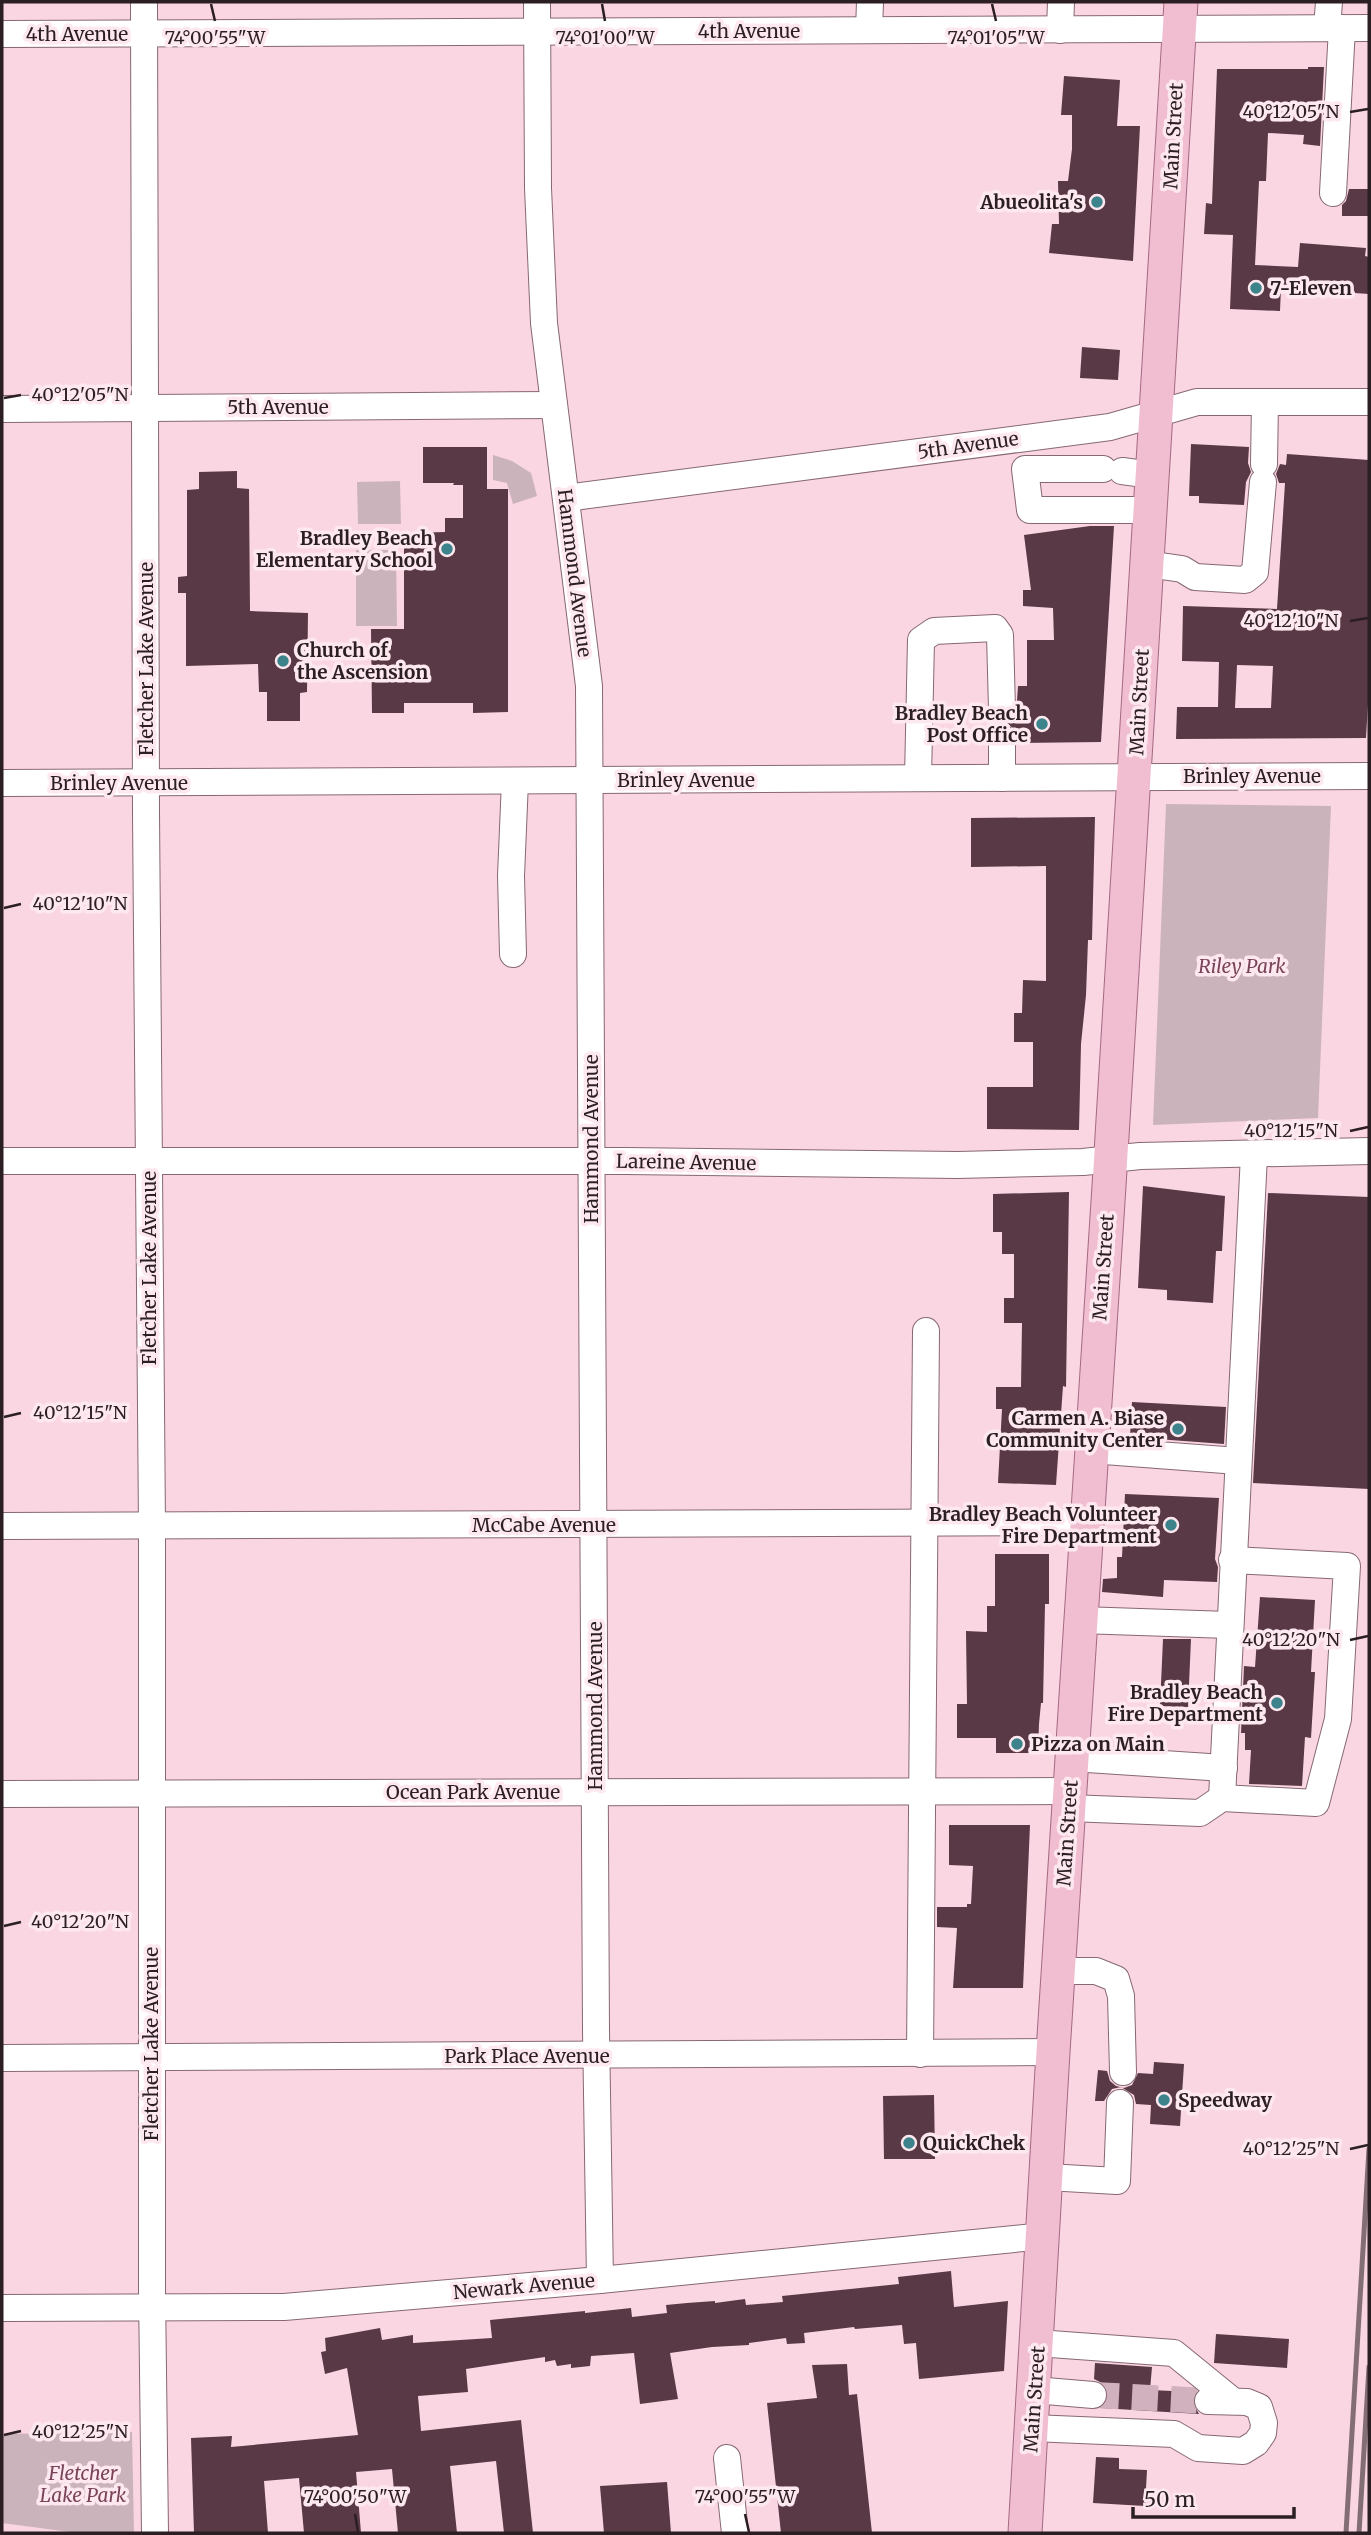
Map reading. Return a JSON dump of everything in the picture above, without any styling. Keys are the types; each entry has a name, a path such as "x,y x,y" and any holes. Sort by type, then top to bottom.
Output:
{"main road":[{"name":"Main Street","path":"1025,2533 1150,510 1126,471 1156,414 1180,15"}],"street":[{"name":"Fletcher Lake Avenue","path":"144,2 155,2533"},
{"name":"Hammond Avenue","path":"537,2 539,201 544,324 589,687 596,2056 600,2280"},
{"path":"869,30 870,2"},
{"path":"1060,30 1061,2"},
{"path":"1329,2 1334,28 1333,193"},
{"name":"4th Avenue","path":"2,34 1060,30 1180,15 1334,28 1369,28"},
{"name":"5th Avenue","path":"566,498 1099,428 1197,402 1369,402"},
{"path":"1147,564 1182,569 1195,577 1245,580 1255,572 1263,473 1265,402"},
{"name":"5th Avenue","path":"2,409 554,405"},
{"path":"1126,471 1025,469 1030,510 1150,510"},
{"path":"918,778 921,640 926,634 934,631 995,628 1000,635 1002,709"},
{"path":"1002,738 1002,778"},
{"name":"Brinley Avenue","path":"2,783 1369,776"},
{"path":"513,954 511,876 514,781"},
{"name":"Lareine Avenue","path":"2,1161 591,1161 958,1165 1083,1162 1150,1156 1369,1151"},
{"path":"1233,1560 1347,1566 1338,1719 1316,1803 1223,1798 1233,1560 1254,1155"},
{"path":"920,2054 926,1331"},
{"path":"1091,1450 1238,1461"},
{"name":"McCabe Avenue","path":"2,1526 1087,1522"},
{"path":"1080,1620 1230,1625"},
{"path":"1072,1759 1224,1768"},
{"name":"Ocean Park Avenue","path":"2,1794 923,1790 1069,1800 1200,1813 1223,1798"},
{"path":"1058,1971 1096,1971 1116,1979 1121,1996 1123,2072"},
{"name":"Park Place Avenue","path":"2,2058 1053,2052"},
{"path":"1047,2177 1116,2181 1121,2103"},
{"name":"Newark Avenue","path":"2,2308 284,2307 600,2280 1044,2236"},
{"path":"1032,2428 1174,2434 1198,2448 1243,2451 1256,2443 1263,2433 1264,2423 1259,2407 1247,2402 1221,2401 1174,2353 1037,2343"},
{"path":"1034,2390 1093,2395"},
{"path":"727,2458 735,2533"}],"green space":[{"path":"493,455 512,461 531,473 537,496 513,504 507,483 493,480"},
{"path":"400,481 401,524 358,524 357,482"},
{"path":"356,550 396,550 397,626 356,626"},
{"name":"Riley Park","path":"1166,804 1331,806 1318,1118 1153,1125"},
{"name":"Fletcher Lake Park","path":"132,2432 134,2533 78,2533 2,2523 2,2434"}],"building":[{"path":"1324,67 1320,146 1303,144 1304,135 1268,133 1266,181 1259,181 1255,265 1298,267 1300,243 1366,248 1365,256 1369,257 1369,294 1281,288 1280,311 1230,309 1233,235 1204,234 1206,203 1212,204 1217,69"},
{"path":"1064,76 1120,80 1117,126 1140,126 1133,261 1049,253 1052,224 1059,224 1058,181 1068,181 1072,149 1072,115 1061,115"},
{"path":"1349,189 1369,189 1369,216 1342,216 1342,205"},
{"path":"1082,347 1120,350 1118,380 1080,378"},
{"path":"1191,444 1249,447 1248,463 1251,472 1246,482 1244,505 1199,503 1199,496 1189,496"},
{"path":"423,447 487,447 487,489 508,489 508,712 473,713 473,703 404,703 404,713 372,713 371,629 404,629 404,539 413,538 413,533 445,532 445,518 463,518 463,485 423,483"},
{"path":"1287,454 1369,460 1369,687 1366,738 1176,739 1177,707 1218,707 1219,662 1182,661 1183,606 1277,609 1285,483 1279,483 1276,474 1280,464 1286,465","holes":["1237,665 1273,666 1271,708 1235,708"]},
{"path":"237,471 237,488 249,489 250,611 308,613 307,692 300,693 300,721 267,721 267,692 259,692 258,664 186,666 186,593 178,593 178,577 187,576 187,490 199,489 199,472"},
{"path":"1090,526 1114,526 1101,742 1019,743 1015,730 1007,723 1016,716 1018,686 1027,686 1027,640 1054,640 1053,608 1023,606 1023,590 1031,590 1024,535"},
{"path":"1095,817 1092,940 1088,940 1079,1130 987,1129 987,1087 1033,1087 1033,1042 1014,1042 1014,1013 1022,1013 1023,980 1046,981 1046,866 971,867 971,818"},
{"path":"1143,1186 1225,1196 1222,1251 1216,1251 1213,1303 1167,1300 1167,1290 1138,1288"},
{"path":"1069,1192 1066,1387 1063,1386 1056,1485 998,1483 1002,1409 996,1409 996,1387 1021,1387 1022,1323 1004,1323 1004,1298 1014,1298 1014,1254 1002,1254 1002,1232 993,1232 993,1194"},
{"path":"1268,1193 1369,1197 1369,1489 1253,1483"},
{"name":"Carmen A. Biase Community Center","path":"1132,1402 1226,1407 1224,1444 1130,1437"},
{"name":"Bradley Beach Volunteer Fire Department","path":"1125,1494 1219,1498 1215,1559 1218,1567 1217,1582 1164,1580 1163,1597 1102,1592 1103,1579 1117,1578 1117,1557 1122,1557"},
{"path":"995,1554 1049,1554 1049,1604 1045,1604 1043,1703 1038,1753 996,1753 996,1738 957,1738 957,1704 967,1704 966,1631 987,1632 987,1606 995,1606"},
{"name":"Bradley Beach Fire Department","path":"1260,1597 1315,1600 1311,1738 1305,1737 1302,1786 1249,1784 1251,1750 1245,1750 1245,1733 1241,1733 1244,1666 1255,1667"},
{"path":"1163,1639 1191,1639 1188,1707 1160,1706"},
{"path":"949,1825 1030,1825 1023,1988 953,1988 957,1928 937,1927 937,1907 967,1907 967,1904 971,1904 973,1866 949,1865"},
{"path":"1154,2062 1184,2064 1180,2126 1150,2124 1151,2105 1136,2104 1134,2095 1122,2087 1132,2085 1138,2073 1153,2074"},
{"path":"1098,2070 1107,2071 1110,2081 1120,2087 1112,2089 1104,2101 1095,2101"},
{"name":"QuickChek","path":"934,2095 935,2159 884,2159 883,2096"},
{"path":"951,2271 954,2307 1008,2301 1004,2371 919,2379 916,2343 904,2344 902,2325 804,2333 805,2343 787,2344 786,2338 749,2345 670,2353 678,2399 640,2404 634,2353 591,2356 590,2366 571,2368 571,2364 557,2366 555,2360 545,2362 545,2357 466,2369 468,2392 418,2396 421,2431 521,2420 533,2533 504,2533 496,2461 450,2466 457,2533 398,2533 392,2469 356,2472 361,2533 304,2533 299,2478 264,2481 268,2533 194,2533 191,2438 232,2436 231,2447 358,2435 347,2368 325,2374 321,2352 326,2351 325,2338 380,2328 382,2340 413,2335 413,2343 492,2338 490,2320 631,2308 632,2317 667,2313 666,2305 745,2299 746,2305 783,2302 782,2296 899,2284 898,2277"},
{"path":"1216,2334 1289,2339 1287,2368 1214,2363"},
{"path":"1095,2363 1152,2367 1150,2390 1195,2392 1192,2401 1199,2414 1101,2408 1109,2396 1102,2383 1094,2379"},
{"path":"847,2364 849,2395 857,2394 872,2533 781,2533 767,2403 817,2398 812,2365"},
{"path":"1096,2457 1119,2458 1119,2469 1147,2470 1145,2506 1093,2503"},
{"path":"667,2482 671,2533 604,2533 600,2486"}],"tunnel":[{"path":"1093,2395 1208,2401"}],"railway":[{"path":"1346,2533 1369,2149"},
{"path":"1359,2533 1369,2367"}],"place":[{"name":"Abueolita's","path":"1097,202"},
{"name":"7-Eleven","path":"1256,288"},
{"name":"Bradley Beach Elementary School","path":"447,549"},
{"name":"Church of the Ascension","path":"283,661"},
{"name":"Bradley Beach Post Office","path":"1042,724"},
{"name":"Carmen A. Biase Community Center","path":"1178,1429"},
{"name":"Bradley Beach Volunteer Fire Department","path":"1171,1525"},
{"name":"Bradley Beach Fire Department","path":"1277,1703"},
{"name":"Pizza on Main","path":"1017,1744"},
{"name":"Speedway","path":"1164,2100"},
{"name":"QuickChek","path":"909,2143"}]}
